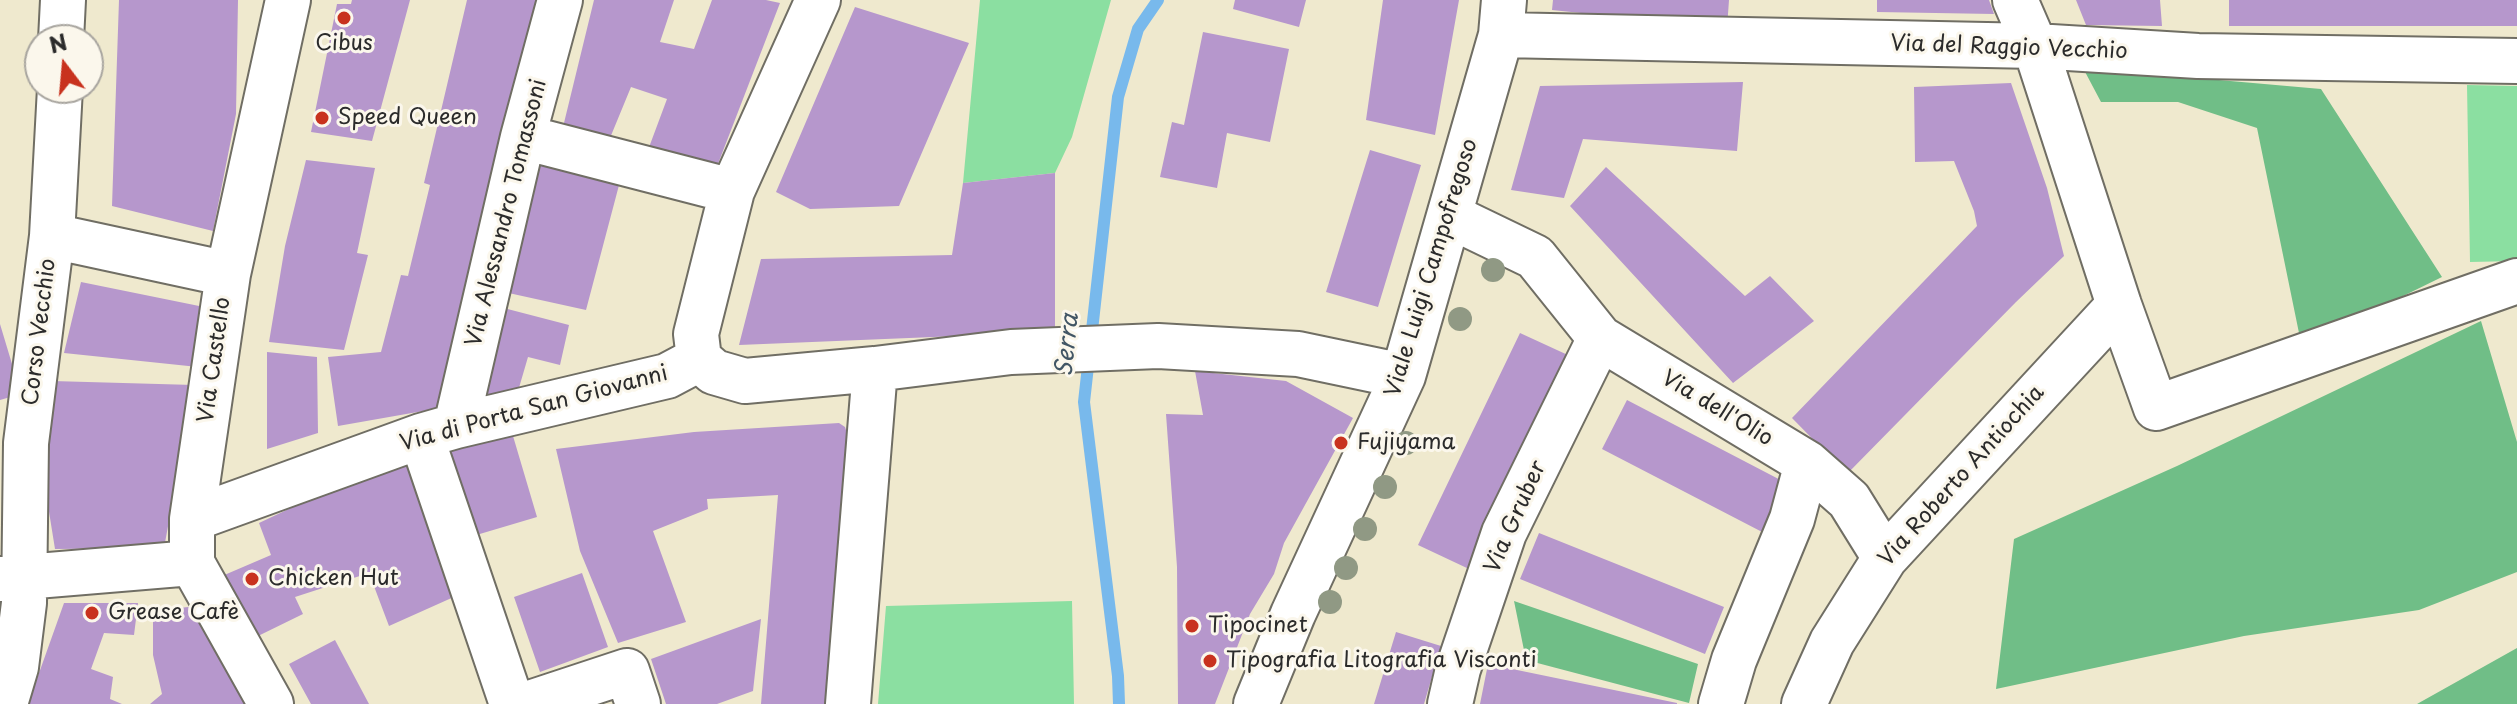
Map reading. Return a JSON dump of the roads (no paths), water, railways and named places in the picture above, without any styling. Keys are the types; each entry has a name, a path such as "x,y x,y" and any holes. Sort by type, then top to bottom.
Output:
{"street":[{"path":"62,24 63,0"},
{"name":"Via Castello","path":"271,704 192,563 192,519 228,274 288,0"},
{"name":"Via Alessandro Tomassoni","path":"439,431 560,0"},
{"path":"818,0 732,191 696,334 699,359 714,372 745,381 1011,352 1158,346 1298,354 1403,376"},
{"path":"2015,0 2035,46 2119,305 2156,408 2517,281"},
{"name":"Via del Raggio Vecchio","path":"1503,18 2198,56 2517,61"},
{"name":"Viale Luigi Campofregoso","path":"1256,704 1293,614 1403,376 1503,18"},
{"name":"Corso Vecchio","path":"5,704 16,667 12,577 52,236 59,104"},
{"path":"523,137 732,191"},
{"name":"Via dell'Olio","path":"1450,216 1535,257 1600,338 1807,463 1849,500 1885,558"},
{"path":"52,236 228,274"},
{"name":"Via Roberto Antiochia","path":"1804,704 1832,642 1885,558 2119,305"},
{"name":"Via Gruber","path":"1450,704 1458,669 1504,533 1600,338"},
{"name":"Via di Porta San Giovanni","path":"192,519 439,431 667,376 699,359"},
{"path":"848,704 875,369"},
{"path":"439,431 512,704"},
{"path":"1721,704 1734,660 1792,519 1807,463"},
{"path":"1792,519 1827,519 1853,531 1885,558"},
{"path":"0,539 12,577 192,563"},
{"path":"527,704 627,671 638,704"}],"waterway":[{"name":"Serra","path":"1119,704 1084,402 1118,97 1138,29 1158,0"}],"place":[{"name":"Cibus","path":"344,18"},
{"name":"Speed Queen","path":"322,118"},
{"name":"Fujiyama","path":"1341,443"},
{"name":"Chicken Hut","path":"252,579"},
{"name":"Grease Cafè","path":"92,613"},
{"name":"Tipocinet","path":"1192,626"},
{"name":"Tipografia Litografia Visconti","path":"1210,661"}]}
